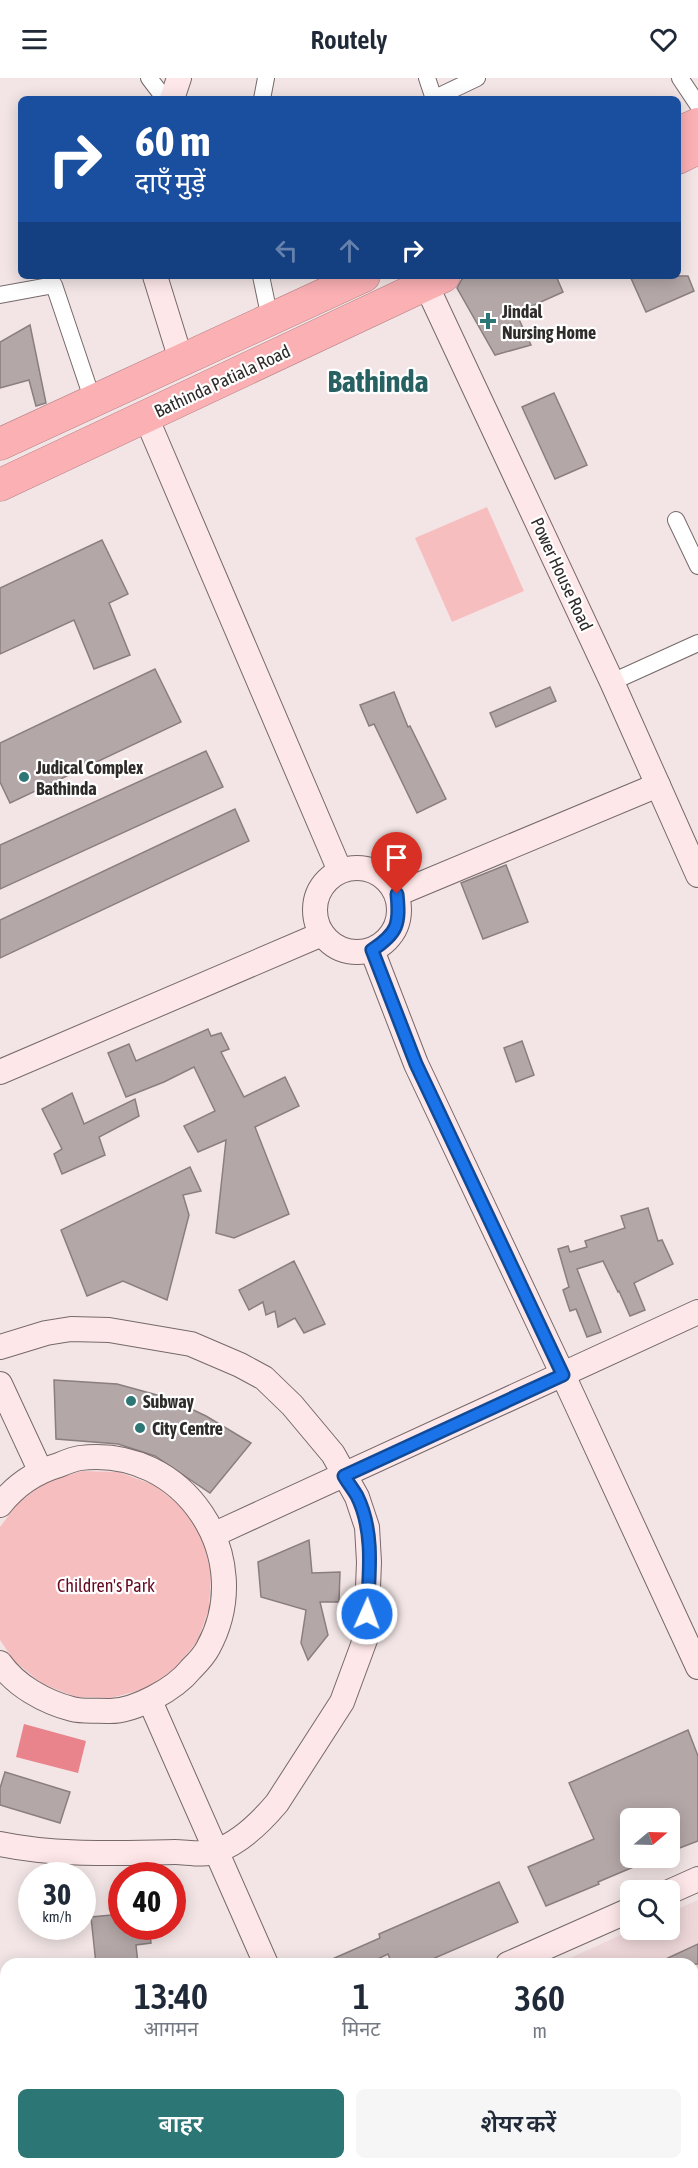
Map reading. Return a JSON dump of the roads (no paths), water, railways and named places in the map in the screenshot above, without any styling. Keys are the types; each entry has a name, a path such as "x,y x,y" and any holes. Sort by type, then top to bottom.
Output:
{"highway":[{"path":"681,132 698,124"},
{"path":"681,156 698,148"},
{"path":"0,444 358,279"},
{"name":"Bathinda Patiala Road","path":"0,485 431,279"}],"street":[{"path":"149,78 163,96"},
{"path":"173,96 179,78"},
{"path":"263,96 266,78"},
{"path":"427,78 433,96"},
{"path":"440,96 477,78"},
{"path":"680,78 698,105"},
{"path":"156,279 181,360"},
{"path":"262,279 270,320"},
{"name":"Power House Road","path":"431,279 698,875"},
{"path":"0,295 54,285 93,401"},
{"path":"146,417 340,871"},
{"path":"676,520 698,566"},
{"path":"612,682 698,643"},
{"path":"397,894 658,784"},
{"path":"365,868 384,877 397,894 399,918 388,939 372,950 351,952 333,945 322,934 318,925 316,904 325,882 340,871 365,868"},
{"path":"0,1072 322,934"},
{"path":"372,950 416,1064 698,1667"},
{"path":"214,1534 698,1312"},
{"path":"0,1347 53,1331 109,1330 191,1344 264,1378 277,1389 333,1454 357,1497 367,1527 369,1562 366,1637 336,1713 277,1803 246,1834 217,1851 206,1853 62,1852 28,1850 0,1844"},
{"path":"0,1384 40,1470"},
{"path":"0,1505 9,1493 40,1470 80,1458 121,1459 160,1473 192,1499 214,1534 224,1572 222,1612 208,1648 183,1679 150,1701 112,1711 73,1709 36,1696 5,1671 0,1663"},
{"path":"150,1701 264,1958"},
{"path":"680,1887 698,1879"},
{"path":"522,1958 620,1914"}],"place":[{"name":"Jindal Nursing Home","path":"488,321"},
{"name":"Judical Complex Bathinda","path":"24,777"},
{"name":"Subway","path":"131,1401"},
{"name":"City Centre","path":"140,1428"}],"district":[{"name":"Bathinda","path":"378,381"}],"park label":[{"name":"Children's Park","path":"106,1585"}]}
